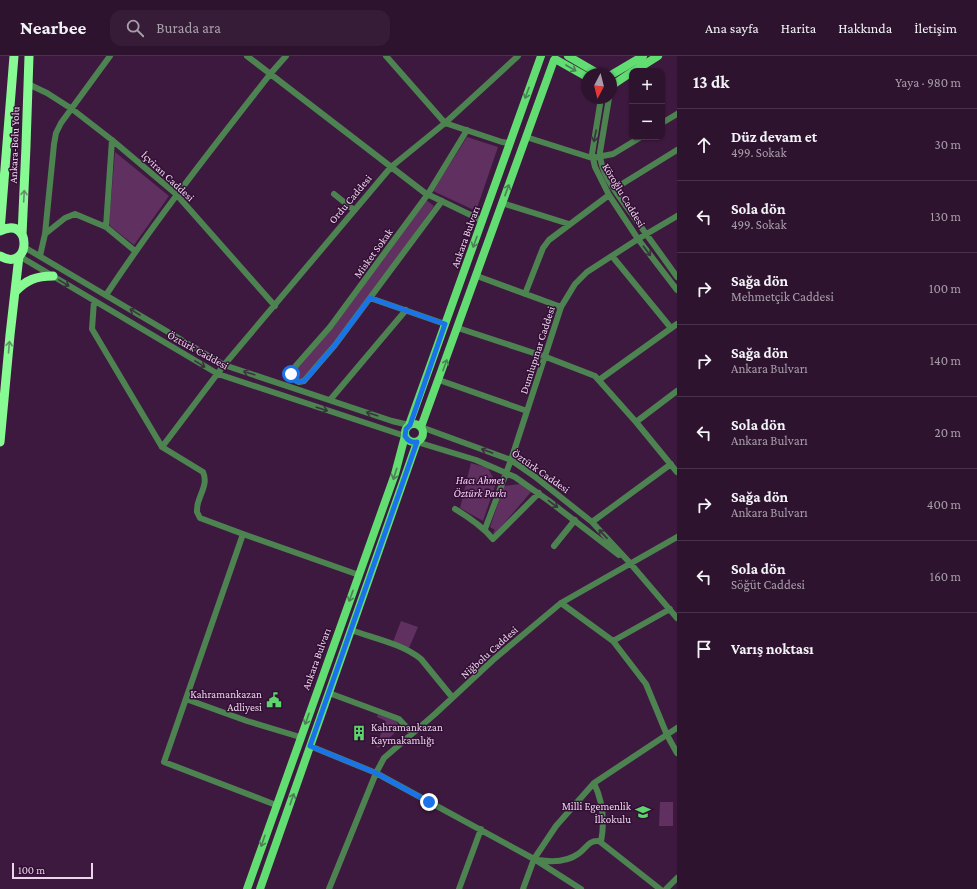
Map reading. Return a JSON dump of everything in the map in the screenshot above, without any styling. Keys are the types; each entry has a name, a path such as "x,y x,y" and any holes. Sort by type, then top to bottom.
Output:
{"highway":[{"name":"Ankara-Bolu Yolu","path":"0,231 14,56"},
{"name":"Ankara-Bolu Yolu","path":"24,246 22,234 29,56"},
{"path":"0,231 12,228 22,234"},
{"path":"0,442 19,256 24,246"},
{"path":"0,256 8,259 19,256"},
{"path":"15,292 22,284 31,278 53,276"}],"main road":[{"name":"Ankara Bulvarı","path":"541,56 545,61 550,62 555,58"},
{"name":"Ankara Bulvarı","path":"247,889 276,804 395,474 406,429 410,425 541,56"},
{"path":"568,56 589,68"},
{"path":"617,72 644,56"},
{"path":"639,68 658,56"},
{"path":"260,889 417,442 422,436 423,432 421,427 555,58 581,73"},
{"path":"617,80 629,74"},
{"path":"410,425 414,424 421,427"},
{"path":"405,436 410,442 417,442"}],"street":[{"path":"40,256 45,234 56,133 61,123 110,56"},
{"path":"247,56 428,194 483,221"},
{"path":"106,295 135,251 176,194 286,56"},
{"path":"386,56 445,123 509,143"},
{"name":"Ordu Caddesi","path":"162,447 224,365 391,167 445,123 518,56"},
{"name":"İçviran Caddesi","path":"28,84 47,93 72,109 112,140 176,194 275,306"},
{"name":"Köroğlu Caddesi","path":"600,104 592,158 597,172 609,195 638,239 677,290"},
{"name":"Köroğlu Caddesi","path":"608,104 600,157 605,171 614,189 677,277"},
{"path":"665,121 677,114"},
{"name":"Misket Sokak","path":"370,298 335,345 310,375 303,382 295,380 291,374 294,369 330,327 428,194 467,130"},
{"path":"526,137 592,158 613,154 636,140"},
{"path":"106,227 112,140"},
{"path":"614,189 677,150"},
{"path":"334,194 354,210"},
{"path":"525,294 543,248 549,240 609,195"},
{"path":"442,201 370,298 445,324"},
{"path":"502,203 569,224"},
{"path":"45,234 64,218 75,214 106,227 135,251"},
{"name":"Dumlupınar Caddesi","path":"485,529 511,460 546,357 561,306 579,279 587,272 677,216"},
{"name":"Öztürk Caddesi","path":"24,246 224,365 392,421 410,425"},
{"name":"Öztürk Caddesi","path":"19,256 218,374 405,436"},
{"path":"600,380 674,326 612,256"},
{"path":"477,276 561,306"},
{"path":"94,301 92,329 162,447 203,472 206,477 206,482 198,503 197,512 200,518 358,575"},
{"path":"330,400 406,310"},
{"path":"458,328 592,374 600,380 677,472"},
{"path":"439,380 527,411"},
{"path":"636,422 676,392"},
{"name":"Öztürk Caddesi","path":"421,427 511,460 534,476 592,522 630,563"},
{"name":"Öztürk Caddesi","path":"417,442 476,460 526,483 630,563"},
{"path":"592,522 671,464"},
{"path":"455,509 485,529 494,539 539,493"},
{"path":"554,546 575,520"},
{"path":"243,534 164,762 276,804"},
{"path":"677,537 630,563 677,618"},
{"name":"Niğbolu Caddesi","path":"329,889 376,773 384,758 493,660 560,603 630,563"},
{"path":"560,603 612,641 646,684 667,735 677,753"},
{"path":"612,641 670,609"},
{"path":"351,630 406,649 415,654 421,659 452,698"},
{"path":"329,693 399,719 412,733"},
{"path":"186,699 247,721 300,737"},
{"path":"523,889 534,859 556,826 594,782 677,728"},
{"path":"310,746 376,773 481,829 534,859 581,889"},
{"path":"594,782 602,808 603,825 601,842"},
{"path":"459,889 481,829"},
{"path":"534,859 552,861 566,859 579,854 592,842 601,842 660,889"},
{"path":"666,889 677,878"}],"green space":[{"path":"467,137 498,147 476,211 433,191"},
{"path":"115,152 169,196 134,245 110,226 109,222"},
{"path":"426,200 434,206 373,292 304,379 297,379 294,373 296,369"},
{"name":"Hacı Ahmet Öztürk Parkı","path":"471,463 488,468 496,483 483,521 460,508"},
{"path":"520,484 531,492 495,534 493,533 495,530 490,527 504,486"},
{"path":"401,621 418,627 409,648 393,642"},
{"path":"378,714 397,721 399,729 378,748 376,746 386,721 377,717"},
{"path":"660,802 673,802 673,826 659,826"}],"place":[{"name":"Kahramankazan Adliyesi","path":"274,700"},
{"name":"Kahramankazan Kaymakamlığı","path":"359,733"},
{"name":"Milli Egemenlik İlkokulu","path":"643,812"}],"route":[{"path":"291,374 296,382 303,382 335,345 370,298 445,324 419,395 410,425 405,431 405,436 410,442 417,442 310,746 376,773 429,802"}]}
